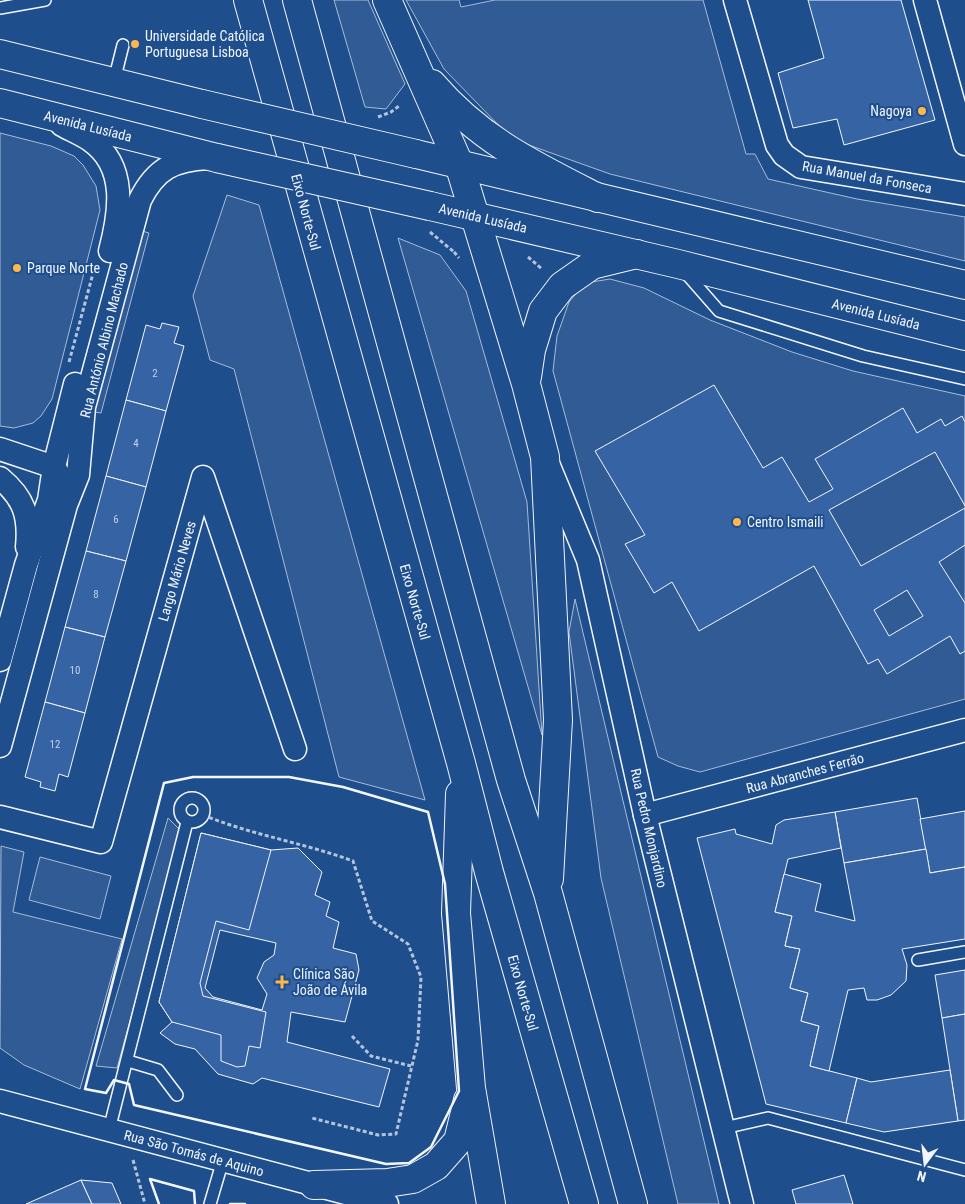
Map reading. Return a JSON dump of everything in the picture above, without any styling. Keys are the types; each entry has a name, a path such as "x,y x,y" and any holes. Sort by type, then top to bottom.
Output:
{"main road":[{"name":"Eixo Norte-Sul","path":"248,0 461,763 489,872 584,1204"},
{"path":"297,0 511,780 548,893 633,1204"},
{"path":"387,0 458,164 476,217 526,384 545,457 558,720 548,893"},
{"path":"0,54 965,286"},
{"path":"416,66 454,109 512,154 598,198"},
{"name":"Avenida Lusíada","path":"0,103 217,158 637,254 965,336"},
{"path":"526,384 531,350 544,311 562,286 592,265 637,254"},
{"path":"461,763 456,914 471,1088 491,1204"},
{"path":"314,1185 387,1183 413,1179 436,1166 458,1141 471,1088"},
{"path":"314,1185 352,1204"}],"street":[{"name":"Rua Manuel da Fonseca","path":"736,0 777,145 784,155 801,167 965,194"},
{"path":"925,0 965,144"},
{"name":"Rua António Albino Machado","path":"0,660 26,565 49,500 54,467 116,229 120,196 112,168 98,148 91,141 46,116"},
{"name":"Rua António Albino Machado","path":"0,746 66,505 78,475 84,407 140,200 148,184 169,166 190,159 217,158"},
{"path":"0,448 54,467 62,479 66,505"},
{"name":"Rua Pedro Monjardino","path":"545,457 588,560 645,815 742,1204"},
{"name":"Largo Mário Neves","path":"0,817 101,842 203,477 295,749"},
{"path":"0,478 14,490 23,506 29,528 26,565"},
{"name":"Rua Abranches Ferrão","path":"645,815 965,730"},
{"name":"Rua São Tomás de Aquino","path":"0,1101 387,1204"}],"lane":[{"path":"0,8 45,0"},
{"path":"114,81 123,45"},
{"path":"678,264 719,311 863,356 965,379"},
{"path":"187,799 200,801 204,807 203,815 198,820 188,822 180,812 181,804 187,799"},
{"path":"118,1132 128,1061 188,822"},
{"path":"918,960 965,952"},
{"path":"128,1061 158,1070 177,1095"},
{"path":"724,1128 768,1118 965,1170"},
{"path":"210,1204 222,1160"}],"path":[{"path":"372,119 392,112 399,106"},
{"path":"68,364 96,262"},
{"path":"203,815 237,829 320,849 353,861 372,921 408,944 421,977 418,1040 396,1134 378,1135 312,1118"},
{"path":"352,1036 372,1056 411,1066"},
{"path":"118,1132 145,1204"}],"shaded area":[{"path":"334,0 368,0 405,84 386,109 365,107"},
{"path":"406,0 459,0 461,7 495,0 703,0 746,154 755,154 768,179 857,199 965,217 965,261 610,174 512,139 444,69"},
{"path":"0,133 51,146 74,156 83,165 96,186 100,210 52,399 41,416 33,423 14,428 0,426"},
{"path":"227,195 259,205 425,800 339,777 234,369 210,360 193,296"},
{"path":"142,231 149,233 101,413 94,412"},
{"path":"398,238 440,255 466,291 527,502 542,735"},
{"path":"610,279 644,288 710,320 792,352 853,371 965,396 965,699 700,772 678,766 658,757 553,371 557,336 569,302 585,283"},
{"path":"575,599 719,1204 678,1204 601,878 569,632"},
{"path":"168,818 182,832 117,1068 96,1066"},
{"path":"1,846 24,852 13,912 122,939 80,1089 24,1065 0,1048"},
{"path":"40,857 111,876 100,919 29,900"}],"building":[{"path":"808,0 901,0 935,120 844,145 837,119 793,128 778,73 824,58"},
{"path":"162,323 179,327 174,343 184,346 166,411 126,400 146,325 160,329"},
{"name":"Centro Ismaili","path":"714,385 763,468 782,457 809,502 833,489 815,459 903,408 917,433 941,419 945,426 962,416 965,422 965,506 935,452 829,510 861,566 965,508 965,545 939,562 965,603 965,651 960,654 950,636 887,674 878,659 868,664 814,566 699,631 672,582 654,593 625,544 645,535 595,451","holes":["907,590 923,616 889,636 874,610"]},
{"path":"126,400 166,411 146,487 106,476"},
{"path":"106,476 146,487 126,561 86,551"},
{"path":"86,551 126,561 105,637 65,627"},
{"path":"65,627 105,637 85,713 45,702"},
{"path":"45,702 85,713 68,777 59,774 55,791 40,787 41,782 25,777"},
{"path":"917,798 926,849 844,863 835,812"},
{"path":"965,811 965,867 930,873 920,819"},
{"path":"835,812 841,848 788,859 775,912 792,916 785,946 800,949 790,988 808,993 801,1021 819,1026 810,1066 857,1078 846,1123 766,1104 697,838 735,829 736,834 772,844 776,825 784,820"},
{"name":"Clínica São João de Ávila","path":"201,833 271,850 298,848 322,872 315,895 330,902 326,916 339,922 333,948 356,954 359,970 345,1022 291,1012 287,1042 390,1069 379,1107 262,1078 253,1084 218,1074 195,1049 175,1044 160,1033 172,1022 159,1002","holes":["220,930 276,943 274,955 264,962 257,978 267,994 262,1010 213,997 205,988"]},
{"path":"201,833 271,850 249,930 216,921 200,983 203,996 266,1012 260,1048 249,1046 245,1066 237,1067 221,1061 221,1035 172,1022 159,1002"},
{"path":"926,849 930,873 965,867 965,939 902,949 907,965 906,981 891,995 877,1000 867,1000 864,988 848,990 829,1071 810,1066 819,1026 801,1021 808,993 790,988 800,949 785,946 792,916 775,912 784,874 821,884 815,911 855,921 844,863"},
{"path":"965,970 965,1014 942,1018 935,975"},
{"path":"965,1014 965,1120 958,1121 942,1018"},
{"path":"950,1070 958,1121 884,1132 846,1123 857,1078 871,1082"},
{"path":"844,1175 853,1204 796,1204 792,1190"},
{"path":"81,1180 92,1204 26,1204"},
{"path":"81,1180 112,1183 121,1204 92,1204"}],"wall":[{"path":"193,777 289,777 343,787 428,812 445,884 459,1091 431,1147 409,1163 386,1164 134,1105 129,1084 114,1080 106,1093 85,1089 164,783 193,777"},
{"path":"159,1204 150,1179 194,1191 195,1204"},
{"path":"230,1204 245,1204"}],"place":[{"name":"Universidade Católica Portuguesa Lisboa","path":"135,44"},
{"name":"Nagoya","path":"922,111"},
{"name":"Parque Norte","path":"17,268"},
{"name":"Centro Ismaili","path":"737,522"},
{"name":"Clínica São João de Ávila","path":"282,982"}]}
